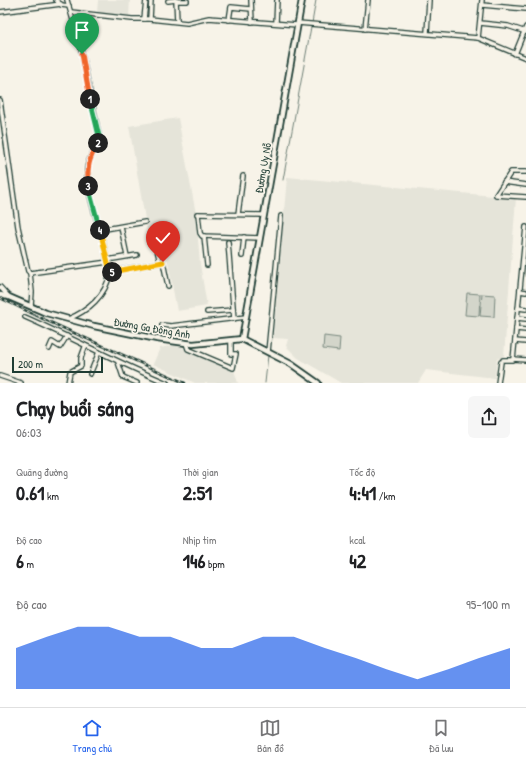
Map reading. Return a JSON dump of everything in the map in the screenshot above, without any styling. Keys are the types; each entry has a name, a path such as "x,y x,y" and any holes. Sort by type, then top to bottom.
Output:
{"street":[{"path":"56,0 61,4"},
{"path":"67,0 80,44 100,140 90,158 87,169 88,186 110,272 104,288 97,300 84,311 68,319"},
{"path":"144,19 146,0"},
{"path":"150,19 151,0"},
{"path":"176,0 177,21"},
{"path":"251,0 252,22"},
{"path":"276,24 277,0"},
{"name":"Đường Uy Nỗ","path":"242,339 302,0"},
{"path":"365,29 368,0"},
{"path":"426,33 429,0"},
{"path":"478,38 482,0"},
{"path":"168,1 187,1"},
{"path":"0,12 61,4 69,6"},
{"path":"482,5 526,9"},
{"path":"229,20 231,7 251,9"},
{"path":"71,12 132,19 150,19 187,23 209,18 478,38 526,58"},
{"path":"480,23 508,26 525,30 515,54"},
{"path":"0,100 18,227 30,272 32,292 31,306"},
{"path":"526,172 511,172 496,195 526,197"},
{"path":"238,214 243,176"},
{"path":"504,182 526,185"},
{"path":"207,265 204,236 200,233 197,214 264,215"},
{"path":"268,352 281,216"},
{"path":"100,230 145,222"},
{"path":"121,227 127,256"},
{"path":"513,359 520,291 524,275 526,227"},
{"path":"204,236 260,238"},
{"path":"242,256 244,237"},
{"path":"228,242 234,319"},
{"path":"156,245 160,263"},
{"path":"30,272 108,261 137,255"},
{"path":"110,272 163,262 168,286"},
{"path":"0,287 9,297"},
{"path":"520,291 526,292"},
{"name":"Đường Ga Đông Anh","path":"0,295 9,297 46,313 95,327 186,343 231,341 242,339"},
{"path":"518,308 526,309"},
{"path":"208,312 233,310"},
{"path":"25,317 67,336 85,347 165,383"},
{"path":"162,324 171,326 246,317"},
{"path":"517,318 526,319"},
{"path":"516,329 526,330"},
{"path":"49,349 52,342 60,347 67,336"},
{"path":"242,339 291,364 318,383"},
{"path":"186,343 188,349 233,368 236,354 231,354 231,341"},
{"path":"515,341 526,342"},
{"path":"68,383 70,372 81,366 81,358 85,347"},
{"path":"90,374 99,352"},
{"path":"498,383 502,361 513,359 526,360"},
{"path":"118,362 123,377 136,383"},
{"path":"0,376 21,383"}],"shaded area":[{"path":"98,0 130,0 129,17 97,13"},
{"path":"178,118 196,214 200,264 207,306 177,311 165,246 149,242 129,126"},
{"path":"287,177 516,198 504,356 497,359 495,378 426,370 418,383 341,383 298,358 286,346 288,339 273,338"},
{"path":"467,293 480,294 479,316 465,315"},
{"path":"482,294 495,295 494,317 480,316"},
{"path":"324,336 340,338 339,351 323,349"},
{"path":"175,345 233,367 238,383 195,383 153,364 160,348"}],"waterway":[{"path":"312,23 316,0"},
{"path":"283,180 311,27"},
{"path":"265,383 268,355"}],"railway":[{"path":"0,298 185,383"}],"route":[{"path":"82,54 100,140 90,158 87,169 88,186 110,272 163,262"}]}
